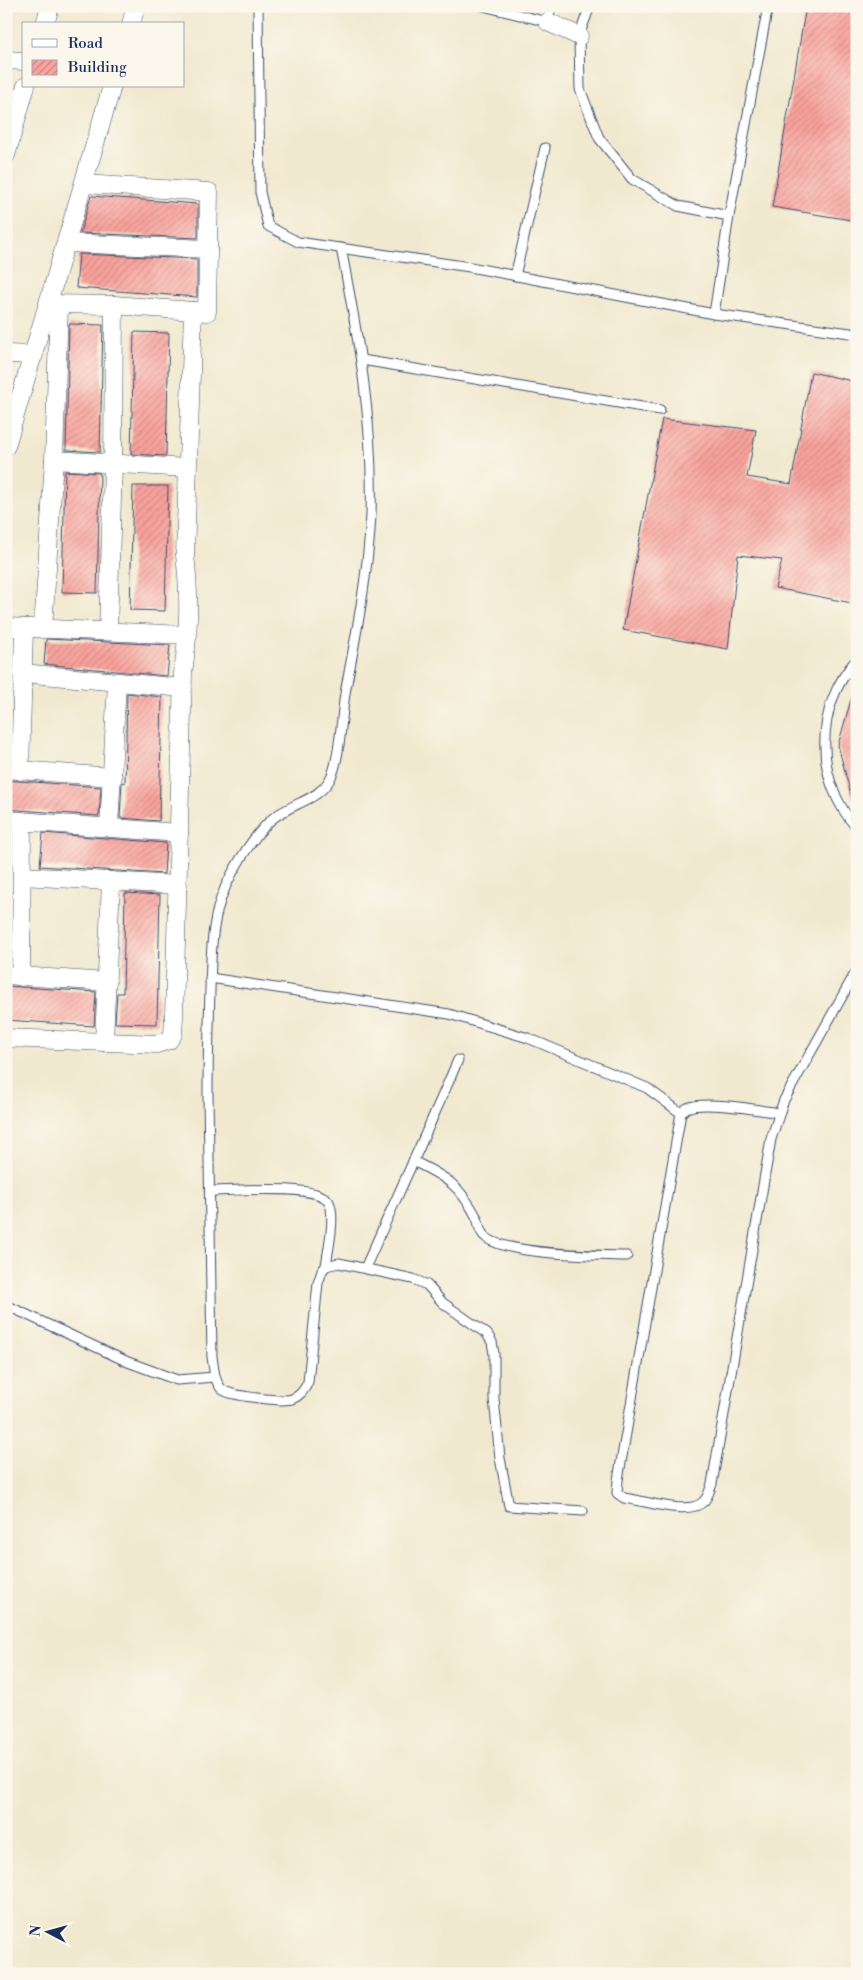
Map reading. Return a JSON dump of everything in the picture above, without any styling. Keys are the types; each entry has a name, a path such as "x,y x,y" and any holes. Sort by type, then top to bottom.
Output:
{"street":[{"path":"46,22 50,6"},
{"path":"132,22 136,6"},
{"path":"550,14 579,36"},
{"path":"6,60 22,61"},
{"path":"6,155 25,88"},
{"path":"6,446 34,355 54,304 66,243 111,88"},
{"path":"54,304 114,305 207,312 209,192 84,184"},
{"path":"66,243 208,249"},
{"path":"43,629 54,460 54,304"},
{"path":"108,631 113,464 114,305"},
{"path":"6,1038 157,1044 168,1040 173,1034 183,688 190,593 186,555 193,311"},
{"path":"6,354 34,355"},
{"path":"54,460 187,468"},
{"path":"113,776 13,770 22,673 15,627 188,635"},
{"path":"22,673 183,688"},
{"path":"109,827 117,682"},
{"path":"107,982 14,976 22,876 14,821 179,833"},
{"path":"22,876 178,885"},
{"path":"104,1042 111,881"}],"lane":[{"path":"258,6 260,192 268,226 298,242 470,267 714,314 857,334"},
{"path":"483,6 550,14"},
{"path":"590,6 579,36 580,89 598,138 632,179 678,206 729,216"},
{"path":"714,314 729,216 768,6"},
{"path":"516,276 545,148"},
{"path":"210,1191 290,1190 311,1192 322,1195 328,1200 332,1212 326,1266 318,1283 308,1382 304,1391 292,1399 232,1395 222,1389 215,1377 212,1357 208,1055 210,978 213,928 218,904 232,874 262,830 272,819 284,811 313,798 324,788 332,775 336,758 342,708 365,580 371,514 368,422 362,360 341,248"},
{"path":"362,360 660,410"},
{"path":"857,659 841,681 833,698 827,716 824,752 832,789 840,806 857,828"},
{"path":"779,1112 720,1106 698,1106 686,1108 681,1113 646,1307 617,1487 617,1493 624,1498 682,1509 692,1508 704,1501 712,1484 770,1139 779,1112 856,974"},
{"path":"210,978 449,1014 528,1038 638,1084 681,1113"},
{"path":"364,1268 425,1138 458,1060"},
{"path":"413,1161 450,1181 468,1201 482,1233 490,1241 500,1245 549,1253 627,1256"},
{"path":"326,1266 339,1263 413,1279 427,1285 443,1303 487,1334 492,1342 494,1399 500,1458 509,1506 583,1511"},
{"path":"6,1306 128,1362 177,1380 215,1377"}],"building":[{"path":"806,6 857,6 857,221 772,207"},
{"path":"91,196 198,204 198,238 80,233"},
{"path":"79,254 197,259 197,297 76,288"},
{"path":"69,324 103,325 100,452 66,450"},
{"path":"134,332 169,333 166,456 131,454"},
{"path":"811,372 857,382 857,604 775,588 782,560 738,555 728,649 623,630 662,419 756,430 747,477 791,484"},
{"path":"65,471 100,473 97,593 62,592"},
{"path":"133,486 168,486 165,611 130,610"},
{"path":"46,639 170,645 167,676 44,664"},
{"path":"127,693 162,697 159,821 120,818 122,782 125,783"},
{"path":"853,693 857,694 857,799 852,799 838,745"},
{"path":"6,780 101,787 99,816 6,809"},
{"path":"43,833 166,843 164,874 40,866"},
{"path":"125,893 160,895 157,1024 115,1023 117,993 123,993"},
{"path":"6,986 96,992 94,1026 6,1020"}]}
